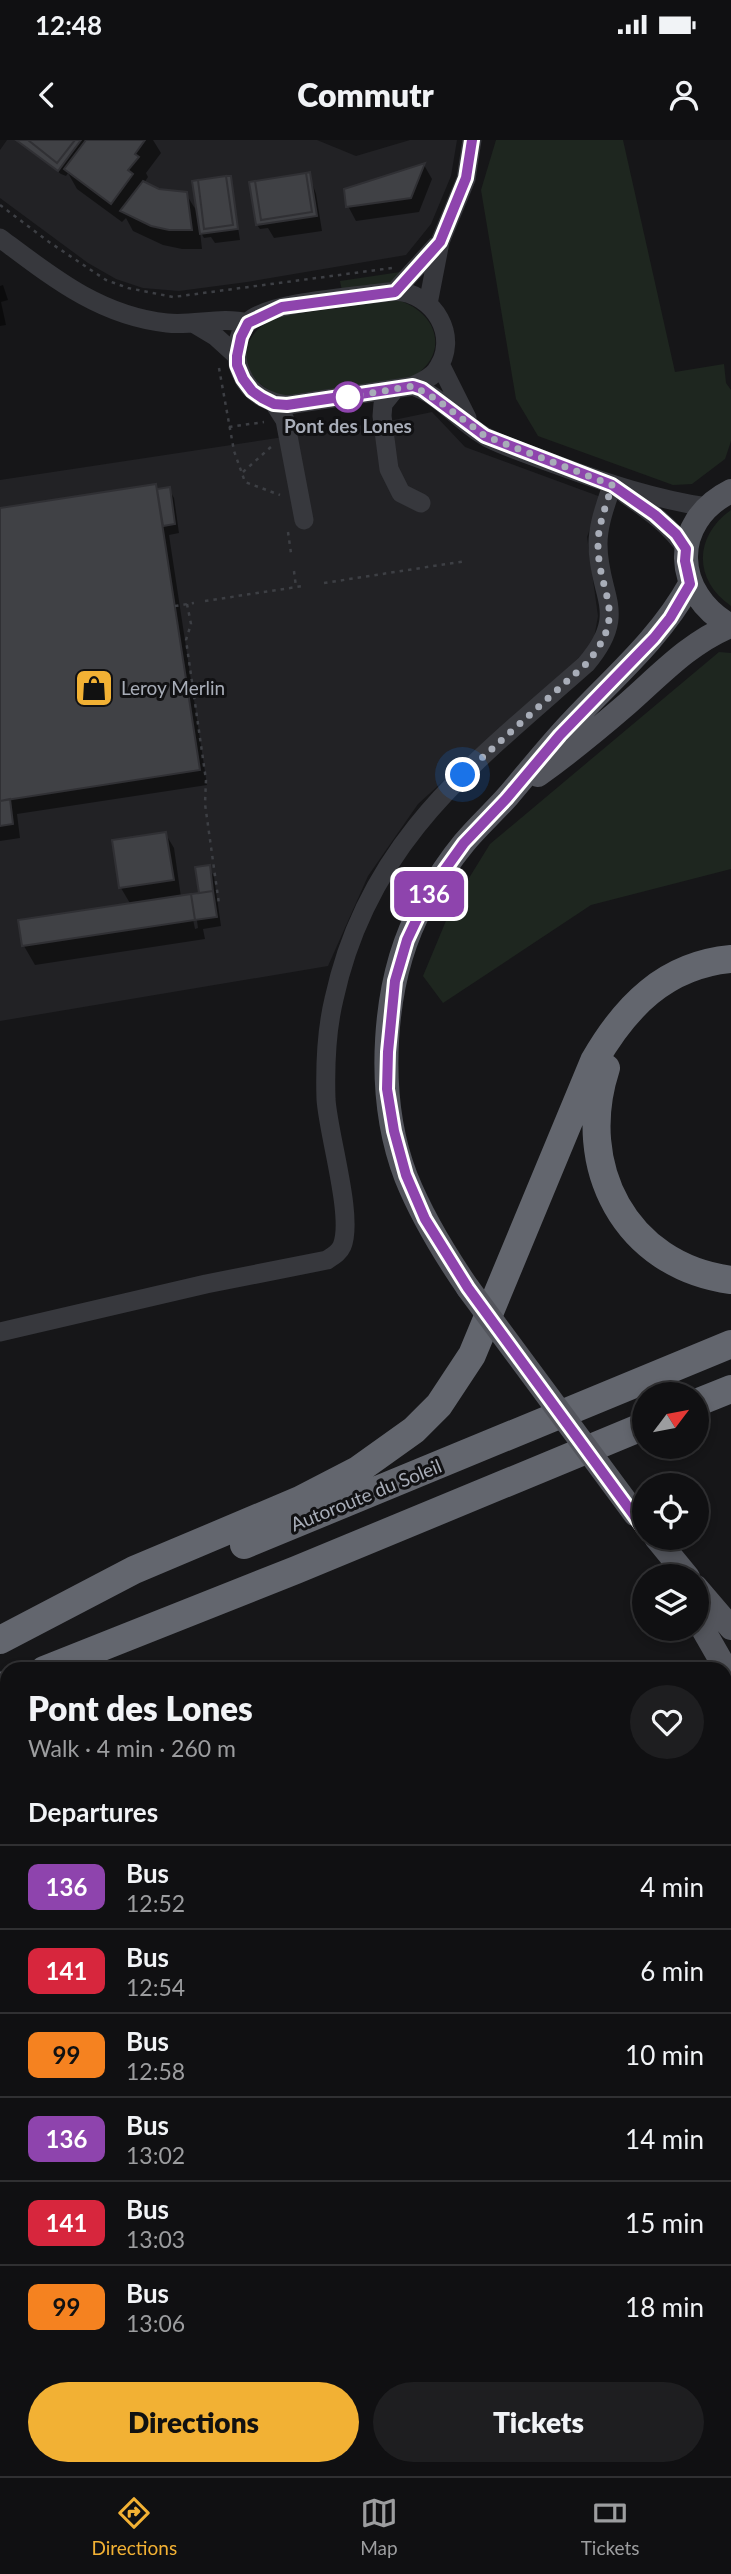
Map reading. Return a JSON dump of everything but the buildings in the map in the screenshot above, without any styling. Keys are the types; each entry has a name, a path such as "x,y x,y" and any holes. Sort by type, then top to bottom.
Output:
{"highway":[{"path":"0,1640 134,1570 311,1494 358,1470 414,1430 439,1405 472,1354 583,1087 608,1036 624,1015 652,989 685,970 731,959"},
{"path":"731,971 685,984 653,1004 639,1017 624,1035 606,1069 599,1092 595,1125 596,1146 604,1178 617,1206 632,1227 652,1247 683,1266 703,1275 731,1280"},
{"name":"Autoroute du Soleil","path":"0,1640 248,1543 731,1344"},
{"path":"709,1398 731,1389"},
{"path":"709,1415 731,1408"},
{"path":"64,1662 632,1431"},
{"path":"542,1469 632,1440"}],"main road":[{"path":"731,491 707,507 690,533 685,561 690,584 700,601 713,616 731,626"},
{"path":"632,1510 468,1288 425,1219 406,1175 394,1131 387,1089 390,1012 395,981 407,940 423,906 464,843 506,799 560,735 654,638 670,618 690,584"},
{"path":"506,799 572,750 685,652 715,632 731,626"},
{"path":"666,1550 677,1564"},
{"path":"709,1602 731,1628"},
{"path":"709,1640 722,1662"}],"street":[{"path":"428,304 440,242 466,178 472,140"},
{"path":"0,238 66,286 100,306 136,318 195,324 213,319 248,323 282,307 395,292 419,296 441,321 445,352 431,376 404,388 383,404 382,416 389,469 401,493 421,503"},
{"path":"395,292 440,242"},
{"path":"227,357 248,323"},
{"path":"195,324 215,336 252,391 274,404 285,420 304,520"},
{"path":"440,364 471,425"},
{"path":"274,404 287,405 404,388 436,399 485,436 508,447 612,485 707,507"},
{"path":"612,485 655,515 676,534 686,549"},
{"path":"0,1332 206,1284 327,1260 342,1246 343,1202 327,1103 326,1076 329,1025 334,999 355,927 390,859 429,808 598,650 607,633 610,615 598,546 599,529 612,485"}],"path":[{"path":"0,205 106,280 128,288 173,297 396,267"},
{"path":"227,357 229,427 245,482 278,494 282,499"},
{"path":"229,427 265,422"},
{"path":"242,473 279,439"},
{"path":"288,532 291,553"},
{"path":"324,583 467,561"},
{"path":"294,571 296,587"},
{"path":"205,601 303,586"},
{"path":"175,606 194,603"},
{"path":"187,604 191,624 186,640 206,780 205,804 219,904"}],"shaded area":[{"path":"7,140 317,140 356,156 410,140 457,140 451,176 431,224 406,255 179,291 143,288 116,279 88,263 0,198 0,150"},
{"path":"496,140 623,140 675,372 724,364 726,383 731,390 731,441 725,459 692,484 673,485 538,436 516,399 481,190"},
{"path":"407,271 395,281 342,291 340,281"},
{"path":"397,300 422,313 434,334 432,356 425,367 413,377 282,396 256,380 249,369 247,346 253,335 279,316"},
{"path":"432,412 465,447 601,497 587,537 598,616 594,638 584,653 418,804 368,876 328,966 0,1021 0,480 389,421"},
{"path":"731,510 731,606 710,584 703,558 710,532"},
{"path":"719,652 731,653 731,869 591,905 443,1003 423,976 453,904 490,844"}],"bus line":[{"name":"136","path":"472,140 466,178 440,242 395,292 271,310 248,323 237,349 237,365 252,391 274,404 287,405 413,386 422,389 485,436 612,485 655,515 676,534 686,549 685,561 690,584 670,618 560,735 506,799 464,843 441,875 407,940 395,981 390,1012 387,1089 394,1131 406,1175 425,1219 468,1288 632,1510"}],"place":[{"name":"Pont des Lones","path":"348,397"},
{"name":"Leroy Merlin","path":"94,688"}],"route":[{"path":"348,397 413,386 422,389 485,436 612,485 599,529 598,546 609,600 607,633 586,664 463,775"}]}
